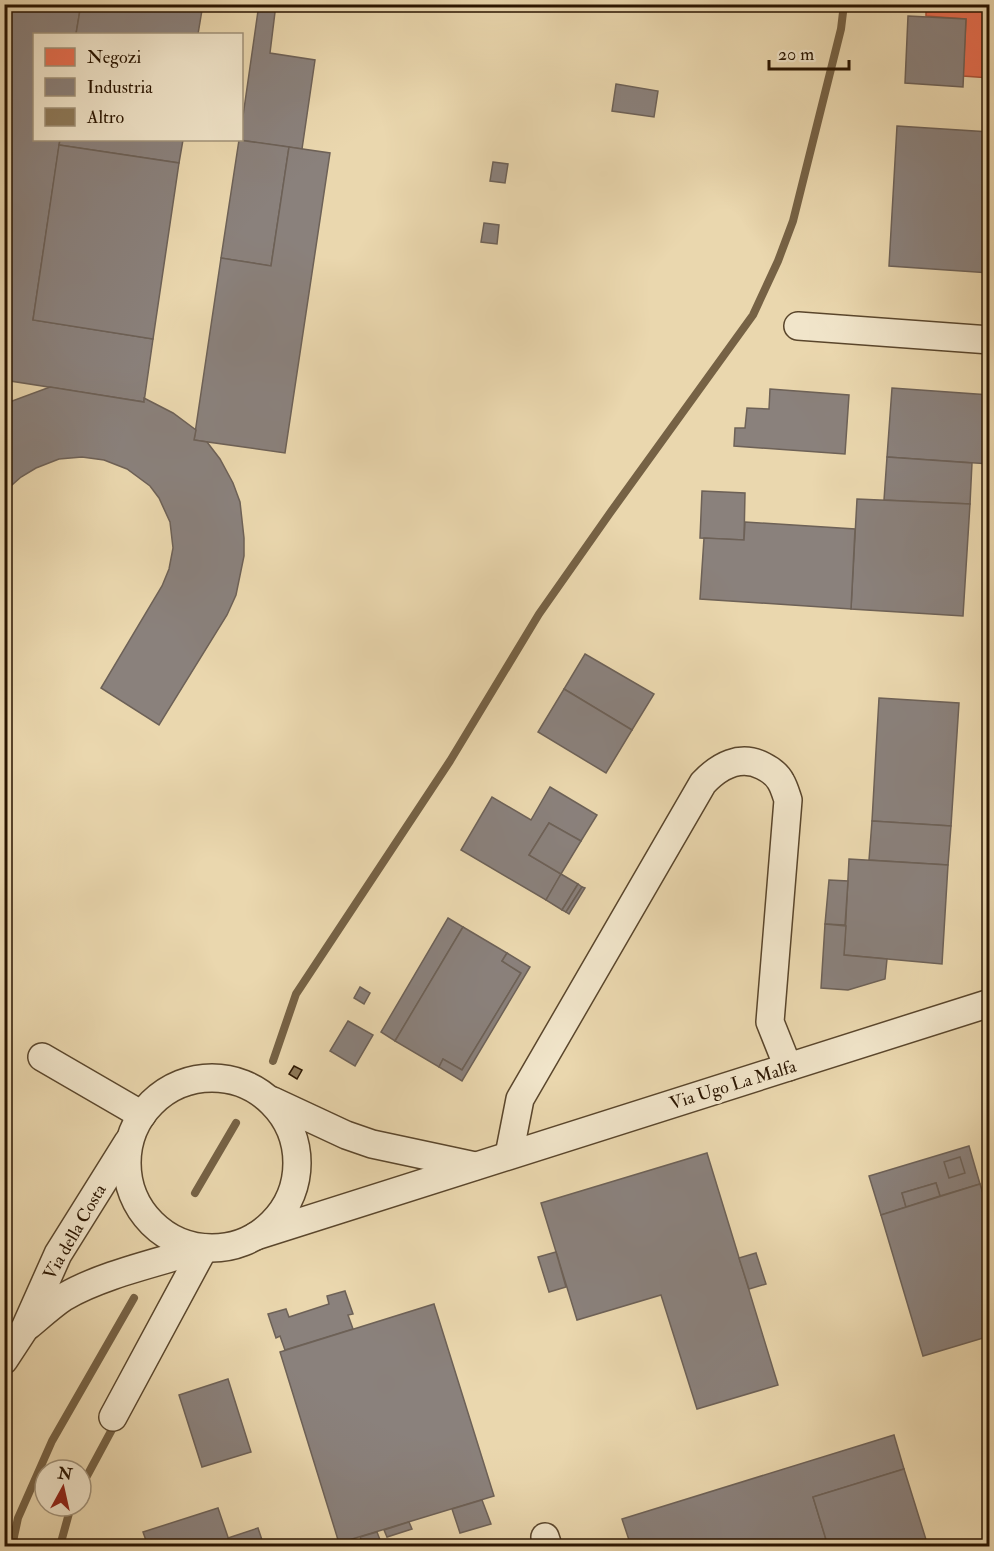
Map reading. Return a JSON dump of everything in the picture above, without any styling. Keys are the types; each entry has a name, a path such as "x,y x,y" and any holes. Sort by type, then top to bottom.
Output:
{"street":[{"path":"798,326 990,340"},
{"path":"509,1155 520,1099 532,1078 703,783 718,769 735,762 759,764 775,773 781,781 788,800 770,1022 788,1067"},
{"name":"Via Ugo La Malfa","path":"477,1166 372,1144 346,1136 266,1097 255,1089 231,1080 203,1078 166,1092 136,1127 127,1157 131,1188 142,1211 155,1226 188,1245 204,1248 228,1247 256,1236 477,1166 509,1155 788,1067 990,1002"},
{"path":"42,1057 136,1127"},
{"name":"Via Ugo La Malfa","path":"256,1236 273,1222 288,1204 295,1185 297,1167 296,1144 290,1129 283,1115 266,1097"},
{"name":"Via della Costa","path":"4,1360 24,1328 58,1254 136,1127"},
{"path":"113,1417 204,1248"},
{"name":"Via della Costa","path":"24,1328 64,1298 81,1290 106,1279 204,1248"}],"building: Negozi":[{"path":"926,4 990,4 990,78 963,76 966,19 926,16"}],"building: Industria":[{"path":"4,4 81,4 76,33 33,33 33,141 60,141 33,320 153,339 144,402 4,380"},
{"path":"81,4 203,4 198,33 76,33"},
{"path":"259,4 276,4 270,53 315,60 302,149 243,141 243,116"},
{"path":"908,16 966,19 963,87 905,83"},
{"path":"616,84 658,91 654,117 612,111"},
{"path":"897,126 990,132 990,273 889,266"},
{"path":"60,141 183,141 179,163 59,145"},
{"path":"239,141 289,147 271,266 221,258"},
{"path":"59,145 179,163 153,339 33,320"},
{"path":"289,147 330,153 285,453 194,440 221,258 271,266"},
{"path":"493,162 508,164 505,183 490,181"},
{"path":"484,223 499,225 497,244 481,242"},
{"path":"50,387 144,402 144,398 173,413 196,430 194,440 207,442 220,459 240,502 244,556 236,595 227,615 159,725 101,688 162,586 169,569 173,548 170,522 159,498 150,486 127,469 104,460 82,457 59,459 36,468 4,492 4,404"},
{"path":"892,388 990,395 990,464 887,457"},
{"path":"770,389 849,395 845,454 734,446 735,428 745,428 747,408 769,409"},
{"path":"887,457 972,463 970,504 884,500"},
{"path":"702,491 745,493 744,540 700,538"},
{"path":"857,499 970,504 963,616 851,609"},
{"path":"745,522 855,529 851,609 700,599 704,538 744,540"},
{"path":"585,654 654,694 632,730 564,689"},
{"path":"564,689 632,730 606,773 538,732"},
{"path":"879,698 959,703 951,826 872,821"},
{"path":"550,787 597,815 581,841 549,823 529,855 561,874 546,900 461,850 492,797 531,820"},
{"path":"872,821 951,826 948,865 869,860"},
{"path":"549,823 581,841 561,874 529,855"},
{"path":"849,859 948,865 942,964 844,955"},
{"path":"561,874 578,884 562,910 546,900"},
{"path":"829,880 848,881 845,925 825,924"},
{"path":"578,884 582,887 566,912 562,910"},
{"path":"582,887 585,888 569,914 566,912"},
{"path":"448,918 463,927 395,1041 381,1032"},
{"path":"825,924 846,926 844,955 887,959 885,979 848,990 821,988"},
{"path":"463,927 507,953 502,961 521,973 462,1070 443,1059 439,1067 395,1041"},
{"path":"507,953 530,967 462,1081 439,1067 443,1059 462,1070 521,973 502,961"},
{"path":"360,987 370,993 364,1004 354,998"},
{"path":"348,1021 373,1035 355,1066 330,1051"},
{"path":"969,1146 980,1184 940,1196 936,1183 902,1193 906,1207 881,1215 869,1176"},
{"path":"707,1153 778,1385 697,1409 661,1295 577,1320 541,1203"},
{"path":"960,1157 965,1173 949,1178 944,1162"},
{"path":"4,1158 9,1159 4,1196"},
{"path":"936,1183 940,1196 906,1207 902,1193"},
{"path":"980,1184 990,1216 990,1336 923,1356 881,1215"},
{"path":"556,1252 566,1287 549,1292 538,1257"},
{"path":"756,1253 766,1284 749,1289 739,1258"},
{"path":"345,1291 353,1314 348,1315 353,1329 285,1350 280,1336 276,1338 268,1314 286,1309 289,1317 329,1304 327,1296"},
{"path":"434,1304 494,1496 339,1543 280,1352"},
{"path":"228,1379 251,1452 202,1467 179,1395"},
{"path":"894,1435 904,1469 813,1497 828,1546 631,1546 622,1519"},
{"path":"904,1469 928,1546 828,1546 813,1497"},
{"path":"482,1500 491,1524 460,1533 452,1509"},
{"path":"218,1508 231,1546 148,1546 143,1532"},
{"path":"409,1522 412,1529 387,1537 384,1530"},
{"path":"258,1528 264,1546 231,1546 228,1538"},
{"path":"377,1532 382,1545 364,1546 360,1537"}],"building: Altro":[{"path":"294,1066 302,1070 297,1079 289,1074"}],"waterway":[{"path":"273,1061 296,994 450,761 539,614 753,315 778,261 793,221 841,29 844,4"},
{"path":"195,1193 236,1123"},
{"path":"12,1546 18,1518 52,1441 134,1298"},
{"path":"93,1465 116,1422"},
{"path":"60,1546 68,1518"}]}
